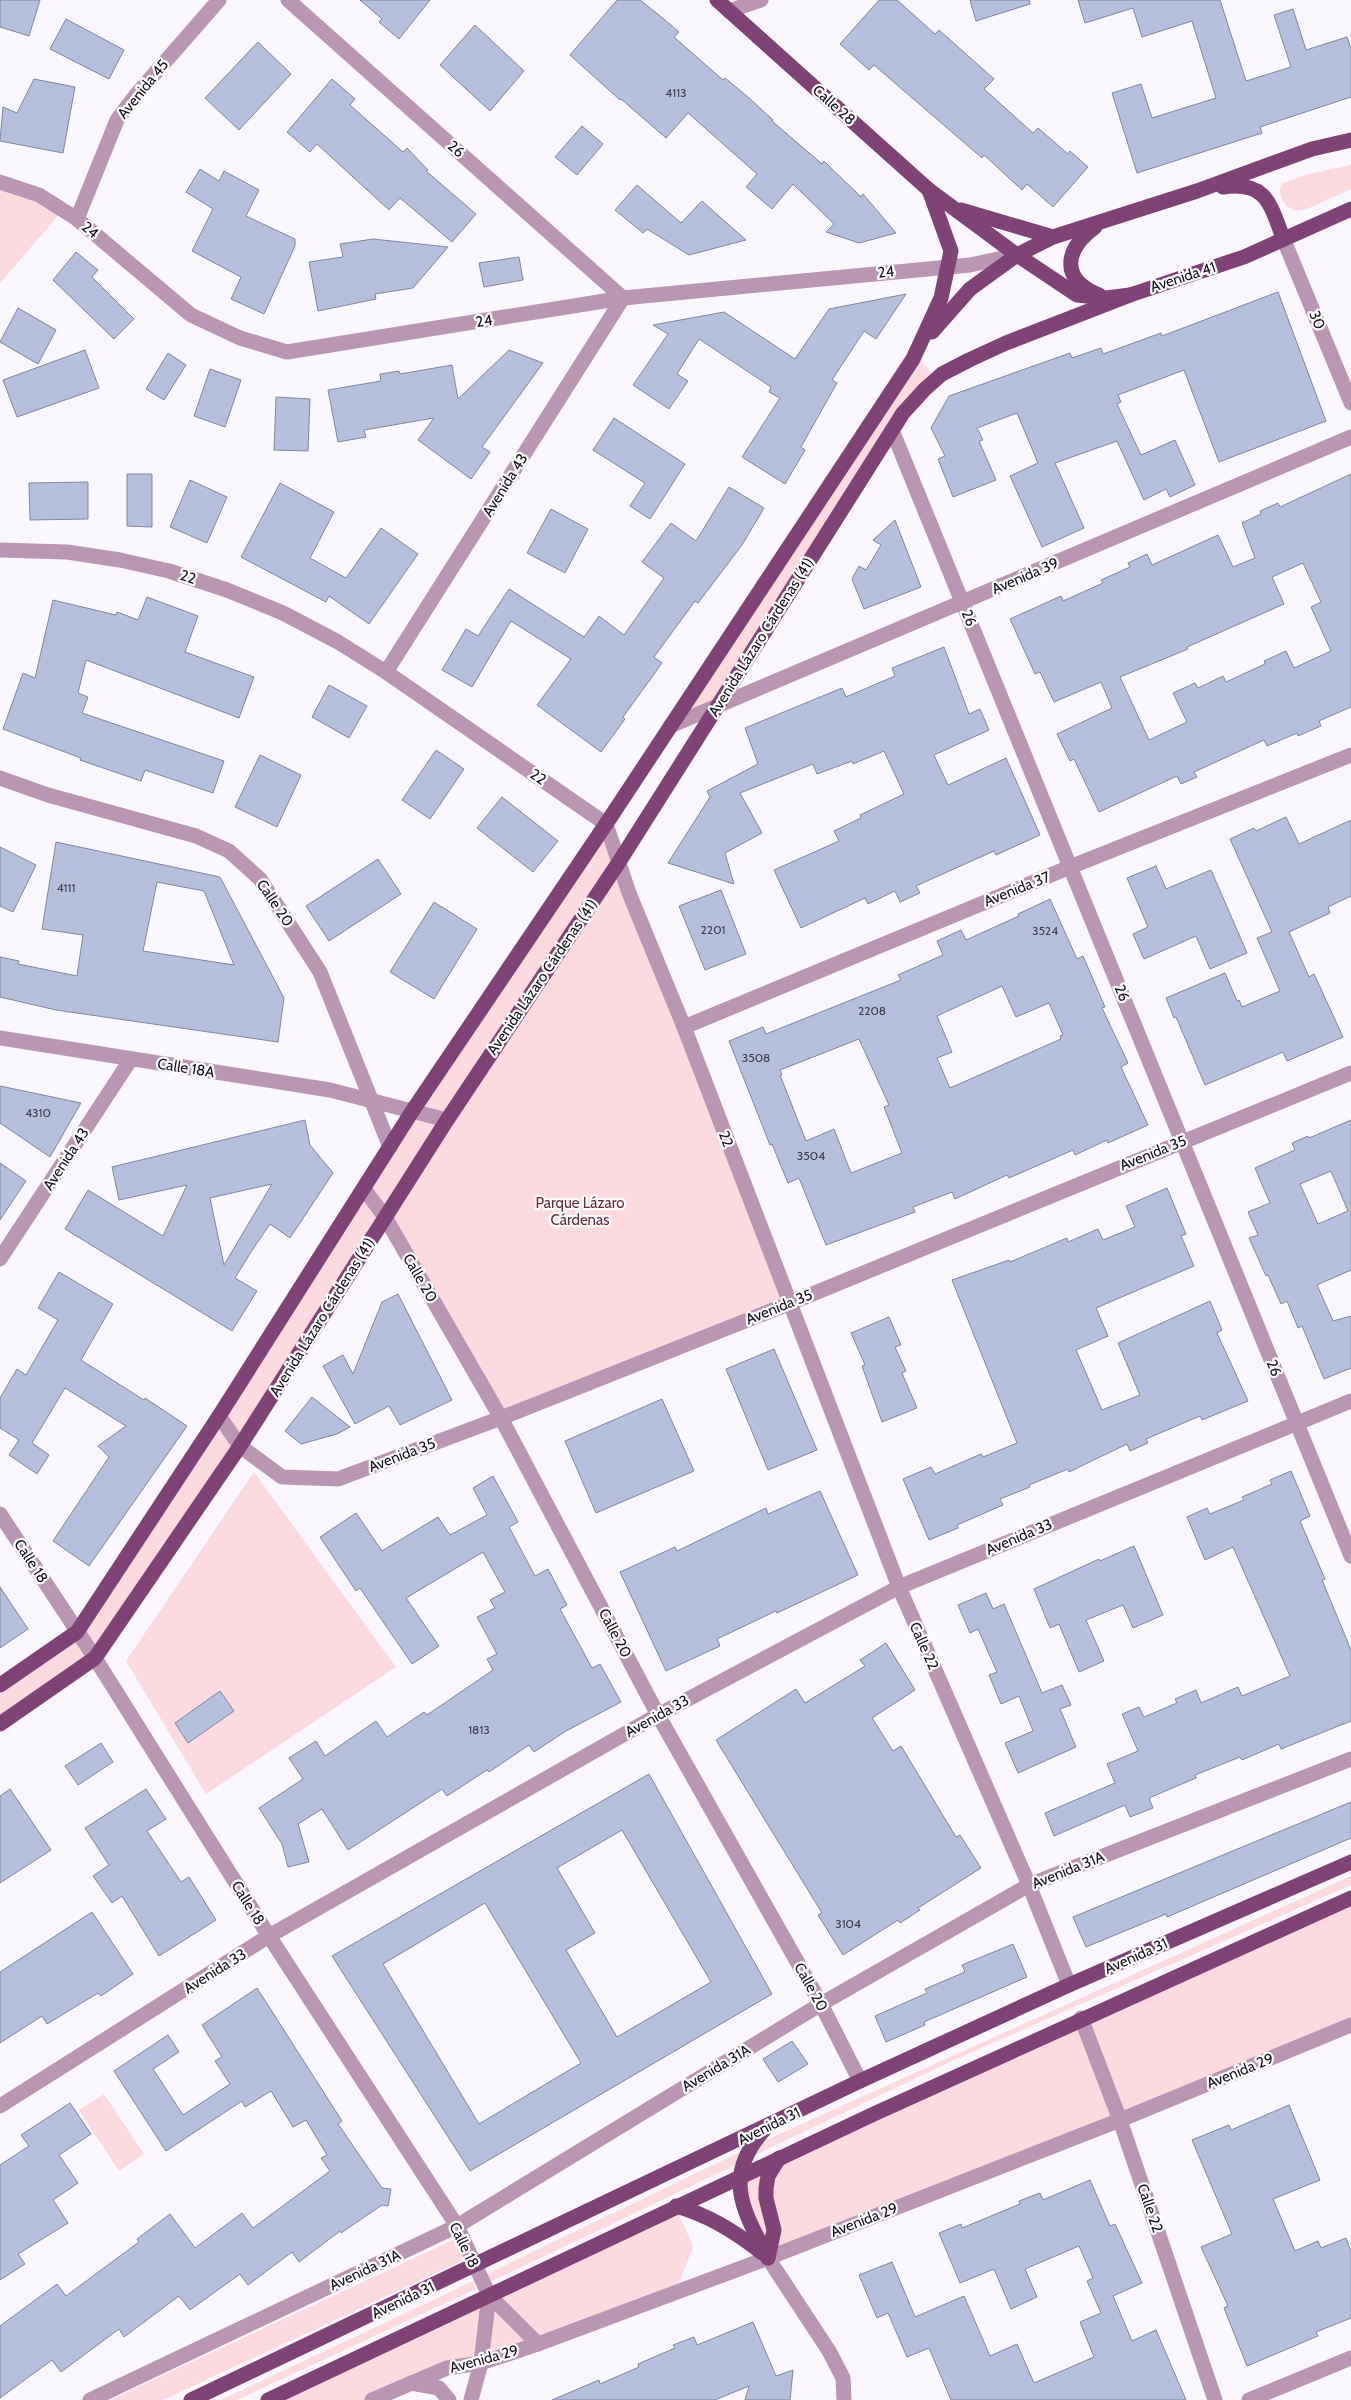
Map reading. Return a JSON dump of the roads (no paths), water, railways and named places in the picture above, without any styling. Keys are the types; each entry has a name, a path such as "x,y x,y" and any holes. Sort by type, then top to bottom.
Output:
{"main road":[{"name":"Calle 28","path":"717,0 929,190 1017,255"},
{"path":"1053,237 1197,190 1312,148 1351,140"},
{"path":"1197,190 1238,185 1250,186 1264,196 1272,206 1284,238"},
{"name":"Avenida Lázaro Cárdenas (41)","path":"917,351 938,308 951,251 929,190"},
{"name":"Calle 28","path":"954,208 1053,237"},
{"name":"Avenida 41","path":"1017,255 1077,296 1106,298 1130,295 1244,257 1351,209"},
{"path":"1102,222 1082,237 1070,258 1071,268 1079,284 1106,298"},
{"name":"Avenida Lázaro Cárdenas (41)","path":"0,1685 77,1632 219,1416 413,1110 606,824 917,351 970,288 1017,255 1053,237"},
{"name":"Avenida Lázaro Cárdenas (41)","path":"0,1724 95,1658 240,1446 447,1120 619,862 892,430 909,407 942,374 1006,343 1130,295"},
{"name":"Avenida 31","path":"191,2400 860,2081 1069,1985 1351,1862"},
{"path":"268,2400 676,2206 1081,2018 1351,1898"},
{"path":"767,2127 753,2142 738,2177 740,2196 749,2222 768,2258"},
{"path":"768,2258 774,2230 766,2198 766,2188 768,2176 779,2158"},
{"path":"676,2206 698,2212 714,2220 745,2239 768,2258"}],"street":[{"name":"Avenida 45","path":"77,219 117,120 136,95 219,0"},
{"name":"26","path":"288,0 623,298"},
{"path":"730,11 762,0"},
{"name":"24","path":"0,182 39,195 77,219 191,315 240,338 287,352 623,298 970,265 1017,255"},
{"name":"30","path":"1284,238 1351,403"},
{"name":"Avenida 43","path":"386,672 623,298"},
{"name":"26","path":"892,430 1351,1556"},
{"name":"Avenida 39","path":"670,726 718,705 745,696 1351,437"},
{"name":"22","path":"0,550 67,552 120,560 169,571 227,590 283,613 338,642 386,672 606,824 788,1304"},
{"name":"Avenida 37","path":"684,1027 1070,867 1351,755"},
{"name":"Calle 20","path":"0,778 48,795 196,836 229,852 260,879 320,972 390,1147"},
{"name":"Calle 18A","path":"0,1038 330,1090 372,1100"},
{"name":"Avenida 43","path":"0,1259 131,1059"},
{"name":"Avenida 35","path":"219,1416 240,1446 282,1477 338,1478 500,1418 788,1304 1351,1073"},
{"path":"372,1100 447,1120"},
{"name":"Calle 20","path":"364,1189 385,1217 500,1418 658,1715 821,2004 860,2081"},
{"name":"Calle 22","path":"788,1304 898,1587 1029,1885 1069,1985"},
{"name":"Avenida 33","path":"0,2106 269,1936 658,1715 898,1587 1351,1401"},
{"name":"Calle 18","path":"0,1514 95,1658 269,1936 457,2226 489,2295 538,2344"},
{"name":"Avenida 31A","path":"90,2400 457,2226 821,2004 1029,1885 1351,1759"},
{"name":"Calle 22","path":"1081,2018 1120,2120 1215,2400"},
{"name":"Avenida 29","path":"372,2400 447,2368 481,2363 538,2344 768,2258 1120,2120 1351,2025"},
{"path":"768,2258 829,2351 843,2378 844,2400"},
{"path":"471,2400 481,2363 489,2295"},
{"path":"1249,2400 1351,2358"},
{"path":"411,2383 438,2388 449,2400"}],"park label":[{"name":"Parque Lázaro Cárdenas","path":"580,1212"}]}
